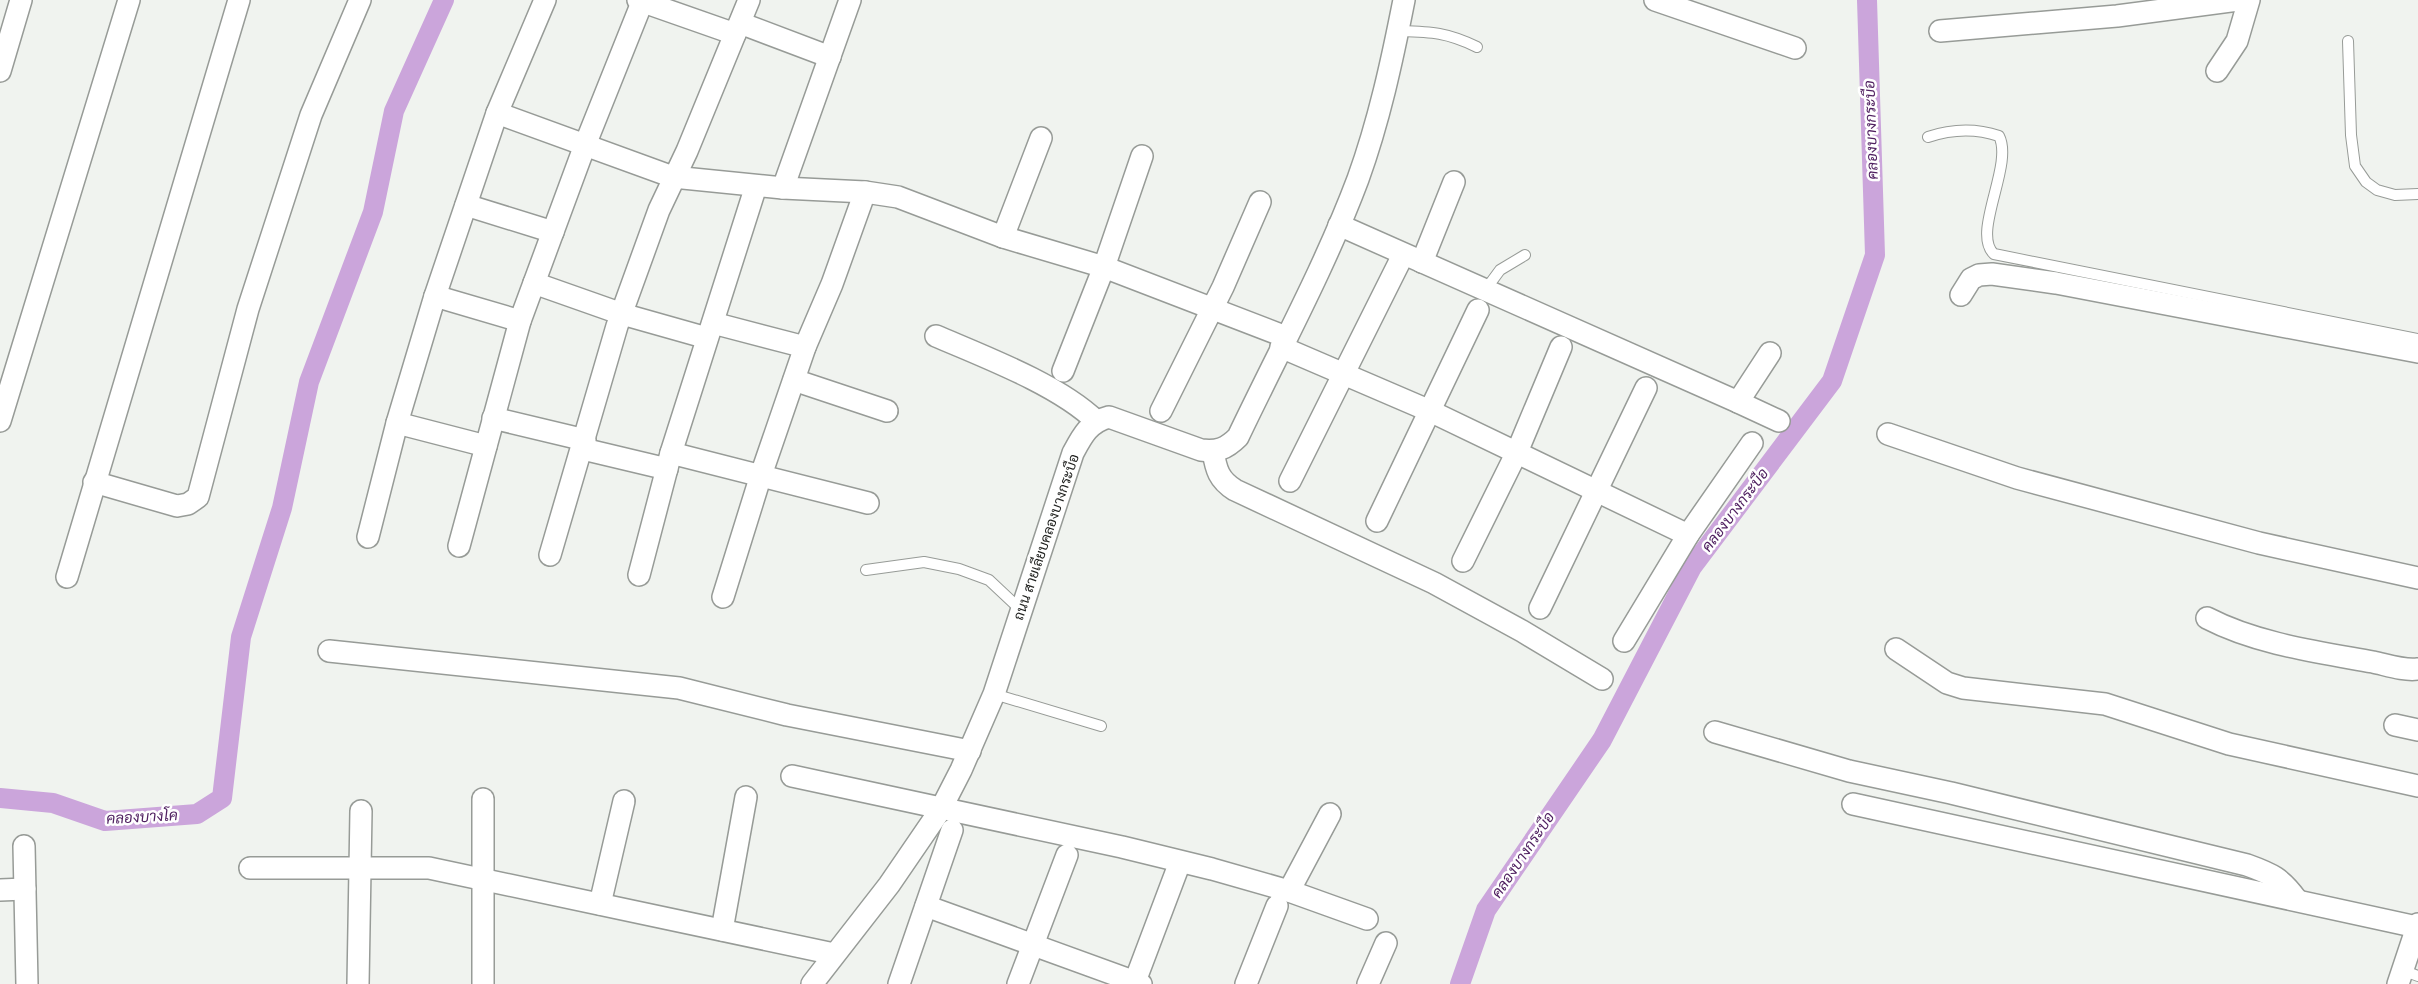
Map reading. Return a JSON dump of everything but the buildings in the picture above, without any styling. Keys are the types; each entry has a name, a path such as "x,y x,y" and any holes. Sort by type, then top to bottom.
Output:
{"street":[{"path":"1,415 129,0"},
{"path":"67,577 240,0"},
{"path":"94,482 177,506 188,504 198,497 248,310 310,115 360,0"},
{"path":"368,536 397,424 435,296 497,114 545,0"},
{"path":"550,555 622,314 659,210 673,177 687,151 749,0"},
{"path":"783,188 850,0"},
{"path":"936,336 1048,388 1084,409 1096,421 1114,418 1201,450 1213,452 1230,445 1238,437 1339,225 1378,120 1404,0"},
{"path":"1655,0 1795,48"},
{"path":"1940,31 2117,16 2238,0"},
{"path":"2217,71 2237,41 2249,0"},
{"path":"459,546 520,321 641,1 830,57"},
{"path":"0,71 13,5"},
{"path":"497,114 673,177 756,186 865,192 898,198 1003,237 1104,267 1211,310 1283,342 1344,373 1430,411 1688,535"},
{"path":"1003,237 1041,138"},
{"path":"1063,371 1104,267 1142,156"},
{"path":"1422,262 1454,182"},
{"path":"639,575 669,461 756,186"},
{"path":"723,596 804,348 832,284 865,192"},
{"path":"1161,411 1211,310 1260,202"},
{"path":"466,205 553,232"},
{"path":"1339,225 1779,421"},
{"path":"1290,481 1400,261"},
{"path":"1961,295 1971,279 1979,275 1992,274 2056,283 2418,352"},
{"path":"534,283 622,314 804,348"},
{"path":"435,296 520,321"},
{"path":"1377,521 1478,310"},
{"path":"1463,561 1517,452 1561,347"},
{"path":"1738,402 1770,353"},
{"path":"794,380 887,411"},
{"path":"1540,608 1646,388"},
{"path":"493,418 584,445 669,461 761,475 868,502"},
{"name":"ถนน สายเลียบคลองบางกระบือ","path":"812,984 889,885 941,809 970,751 994,694 1073,453 1083,435 1096,421"},
{"path":"397,424 486,446"},
{"path":"1888,434 2027,481 2259,543 2418,578"},
{"path":"1624,641 1688,535 1752,443"},
{"path":"1213,452 1216,471 1222,482 1235,490 1434,583 1522,631 1602,679"},
{"path":"2207,618 2224,627 2266,640 2325,654 2418,669"},
{"path":"1896,649 1947,683 1963,688 2105,704 2229,744 2418,786"},
{"path":"329,651 679,688 787,715 970,751"},
{"path":"2395,725 2418,730"},
{"path":"1715,732 1849,771 1952,793 2247,865 2273,874 2286,884 2297,900"},
{"path":"792,776 1122,847 1247,878 1283,899 1366,919"},
{"path":"722,930 746,797"},
{"path":"483,799 483,984"},
{"path":"600,904 624,801"},
{"path":"1853,804 1974,832 2418,925 2406,977"},
{"path":"358,984 361,811"},
{"path":"1246,984 1283,899 1330,814"},
{"path":"899,984 952,830"},
{"path":"24,846 27,984"},
{"path":"1018,984 1067,855"},
{"path":"250,868 428,868 834,954"},
{"path":"926,906 1136,983 1177,870"},
{"path":"0,890 24,889"},
{"path":"1368,984 1386,943"}],"lane":[{"path":"1398,31 1438,32 1454,36 1477,46"},
{"path":"2348,41 2351,135 2355,166 2366,182 2377,190 2395,195 2418,194"},
{"path":"1928,137 1945,131 1967,130 2000,136 2004,144 2003,158 1992,203 1987,239 1988,249 1994,254 2418,339"},
{"path":"1486,289 1500,270 1525,254"},
{"path":"866,570 924,562 959,569 989,580 1021,610"},
{"path":"994,694 1101,726"}],"waterway":[{"name":"คลองบางโค","path":"0,798 53,803 105,821 197,814 222,798 241,637 282,508 309,382 373,212 394,111 444,0"},
{"name":"คลองบางกระบือ","path":"1460,984 1486,910 1602,740 1692,567 1832,381 1875,255 1867,0"}]}
